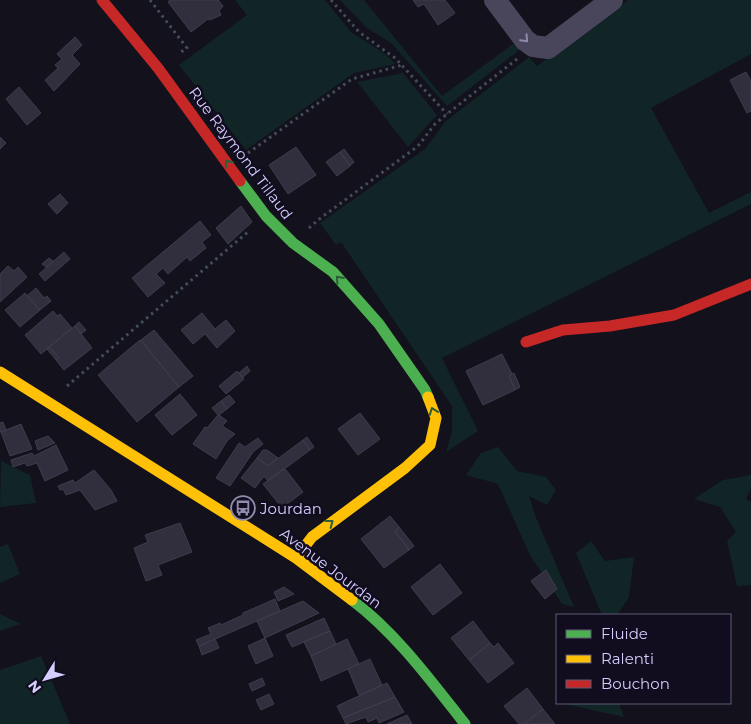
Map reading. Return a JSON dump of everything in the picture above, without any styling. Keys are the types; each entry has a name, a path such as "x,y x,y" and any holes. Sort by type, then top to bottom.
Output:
{"street":[{"name":"Rue Raymond Tillaud","path":"102,0 158,68 266,216 293,243 333,272 379,324 425,390 436,418 430,445 405,468 312,537 296,558"},
{"path":"496,0 525,40 533,46 548,48 612,0"},
{"path":"526,342 563,330 610,326 674,315 751,284"},
{"name":"Avenue Jourdan","path":"0,372 296,558 364,609 385,629 426,675 465,724"}],"path":[{"path":"150,0 187,48 158,68"},
{"path":"331,0 359,32 395,58 447,114"},
{"path":"293,243 318,220 418,146 435,124 533,46"},
{"path":"242,157 352,79 402,65"},
{"path":"47,403 266,216"}],"green space":[{"path":"235,0 325,0 351,32 385,54 396,64 354,73 246,150 179,65 247,15"},
{"path":"340,0 364,0 442,96 517,41 522,48 447,106 391,43 367,28"},
{"path":"628,0 751,0 751,54 651,108 709,213 751,192 751,204 442,358 478,431 446,452 452,431 452,406 341,242 336,245 320,223 425,149 446,121 529,57 537,66"},
{"path":"403,73 437,115 408,147 357,82"},
{"path":"498,447 517,471 546,477 556,490 547,505 529,496 535,515 574,607 562,604 530,555 498,484 466,475 481,453"},
{"path":"1,461 30,475 36,503 0,507"},
{"path":"751,475 751,488 746,499 751,502 751,585 737,586 727,541 736,532 720,507 694,499 723,480"},
{"path":"591,541 605,561 634,557 629,597 618,614 602,614 576,553"},
{"path":"8,544 20,574 0,583 0,547"},
{"path":"0,614 21,624 0,631"},
{"path":"41,656 70,724 0,724 0,670"},
{"path":"619,704 624,717 569,705"}],"building":[{"path":"170,0 218,0 223,6 219,11 221,15 210,20 208,19 191,32 168,2"},
{"path":"413,0 445,0 455,13 438,25 424,4 418,7"},
{"path":"75,37 82,45 72,55 80,64 54,91 45,80 58,68 55,65 62,59 57,54"},
{"path":"746,72 751,81 751,111 747,113 730,80"},
{"path":"19,87 41,113 27,125 6,99"},
{"path":"0,137 6,143 0,149"},
{"path":"296,147 316,175 288,194 269,165"},
{"path":"344,149 354,162 350,166 340,152"},
{"path":"340,152 350,166 337,176 326,162"},
{"path":"60,194 68,203 57,214 48,204"},
{"path":"241,206 252,222 228,244 216,228"},
{"path":"200,221 211,235 202,242 206,248 190,261 187,257 168,274 163,268 156,274 165,283 148,297 132,278"},
{"path":"64,252 70,259 45,281 39,274"},
{"path":"49,258 53,261 46,267 42,264"},
{"path":"8,266 14,271 18,267 27,277 0,302 0,274"},
{"path":"36,288 44,298 47,296 51,301 40,310 27,296"},
{"path":"25,293 40,310 20,327 5,310"},
{"path":"53,311 57,316 60,314 72,328 41,354 25,335"},
{"path":"202,313 215,329 226,320 235,331 217,348 205,334 193,344 181,330"},
{"path":"79,322 86,330 81,334 75,326"},
{"path":"75,326 92,348 64,370 56,360 59,358 49,347"},
{"path":"154,330 193,376 179,387 141,340"},
{"path":"140,340 179,387 137,422 98,375"},
{"path":"49,347 59,358 56,360 47,349"},
{"path":"502,354 512,374 509,376 515,390 483,405 466,371"},
{"path":"247,366 250,371 242,378 239,373"},
{"path":"237,371 244,379 226,394 219,386"},
{"path":"514,373 520,387 515,390 509,376"},
{"path":"180,394 197,415 172,435 155,415"},
{"path":"229,395 235,402 227,409 221,401"},
{"path":"221,401 227,409 219,415 227,421 222,426 235,434 227,441 216,459 193,444 205,427 207,428 218,415 212,408"},
{"path":"360,413 380,439 358,455 338,429"},
{"path":"3,422 6,430 0,432 0,423"},
{"path":"21,424 32,449 10,456 1,432"},
{"path":"48,436 55,443 38,450 35,441"},
{"path":"307,437 314,447 310,450 303,440"},
{"path":"258,438 263,444 253,452 230,486 216,478 239,443 245,447"},
{"path":"303,440 310,450 268,481 264,476 255,488 241,478 257,458 268,466"},
{"path":"56,445 68,470 45,481 37,463 27,466 25,463 13,467 11,460 32,453 34,456"},
{"path":"263,450 267,450 278,458 268,466 257,458"},
{"path":"283,469 286,470 303,492 282,508 263,484"},
{"path":"94,470 111,490 117,501 95,510 80,490 66,495 63,489 60,490 58,486 73,480 75,483"},
{"path":"390,516 399,527 395,531 409,550 384,568 361,539"},
{"path":"180,523 192,552 158,565 162,575 146,581 134,548 148,542 145,535"},
{"path":"399,527 414,546 409,550 395,531"},
{"path":"440,564 462,593 433,615 411,587"},
{"path":"546,570 557,589 545,599 531,581"},
{"path":"284,587 294,594 278,601 274,592"},
{"path":"275,599 280,611 199,646 196,640 211,634 208,628 220,623 221,625"},
{"path":"303,601 319,613 265,638 257,621"},
{"path":"324,618 330,631 292,647 286,635"},
{"path":"473,621 490,643 469,660 451,638"},
{"path":"330,631 336,644 311,656 304,642"},
{"path":"265,638 273,656 256,664 248,646"},
{"path":"215,639 219,648 202,655 199,646"},
{"path":"347,639 359,664 321,681 311,656"},
{"path":"490,643 494,647 498,643 514,663 488,683 469,660"},
{"path":"370,659 382,685 359,695 348,669"},
{"path":"262,678 265,685 252,691 249,684"},
{"path":"387,683 395,697 343,718 337,706"},
{"path":"527,688 543,709 524,724 519,724 504,706"},
{"path":"269,694 274,704 261,710 256,700"},
{"path":"395,697 404,712 379,723 377,718 368,722 366,717 346,724 343,718"},
{"path":"543,709 555,724 524,724"},
{"path":"407,715 412,724 387,724"}],"traffic: fast":[{"path":"240,181 266,216 293,243 333,272 379,324 428,397"},
{"path":"352,600 398,642 465,724"}],"traffic: slow":[{"path":"0,372 296,558 352,600"},
{"path":"296,558 312,537 405,468 430,445 436,418 428,397"}],"traffic: jam":[{"path":"102,0 158,68 240,181"},
{"path":"526,342 563,330 610,326 674,315 751,284"}],"place":[{"name":"Jourdan","path":"243,508"}]}
